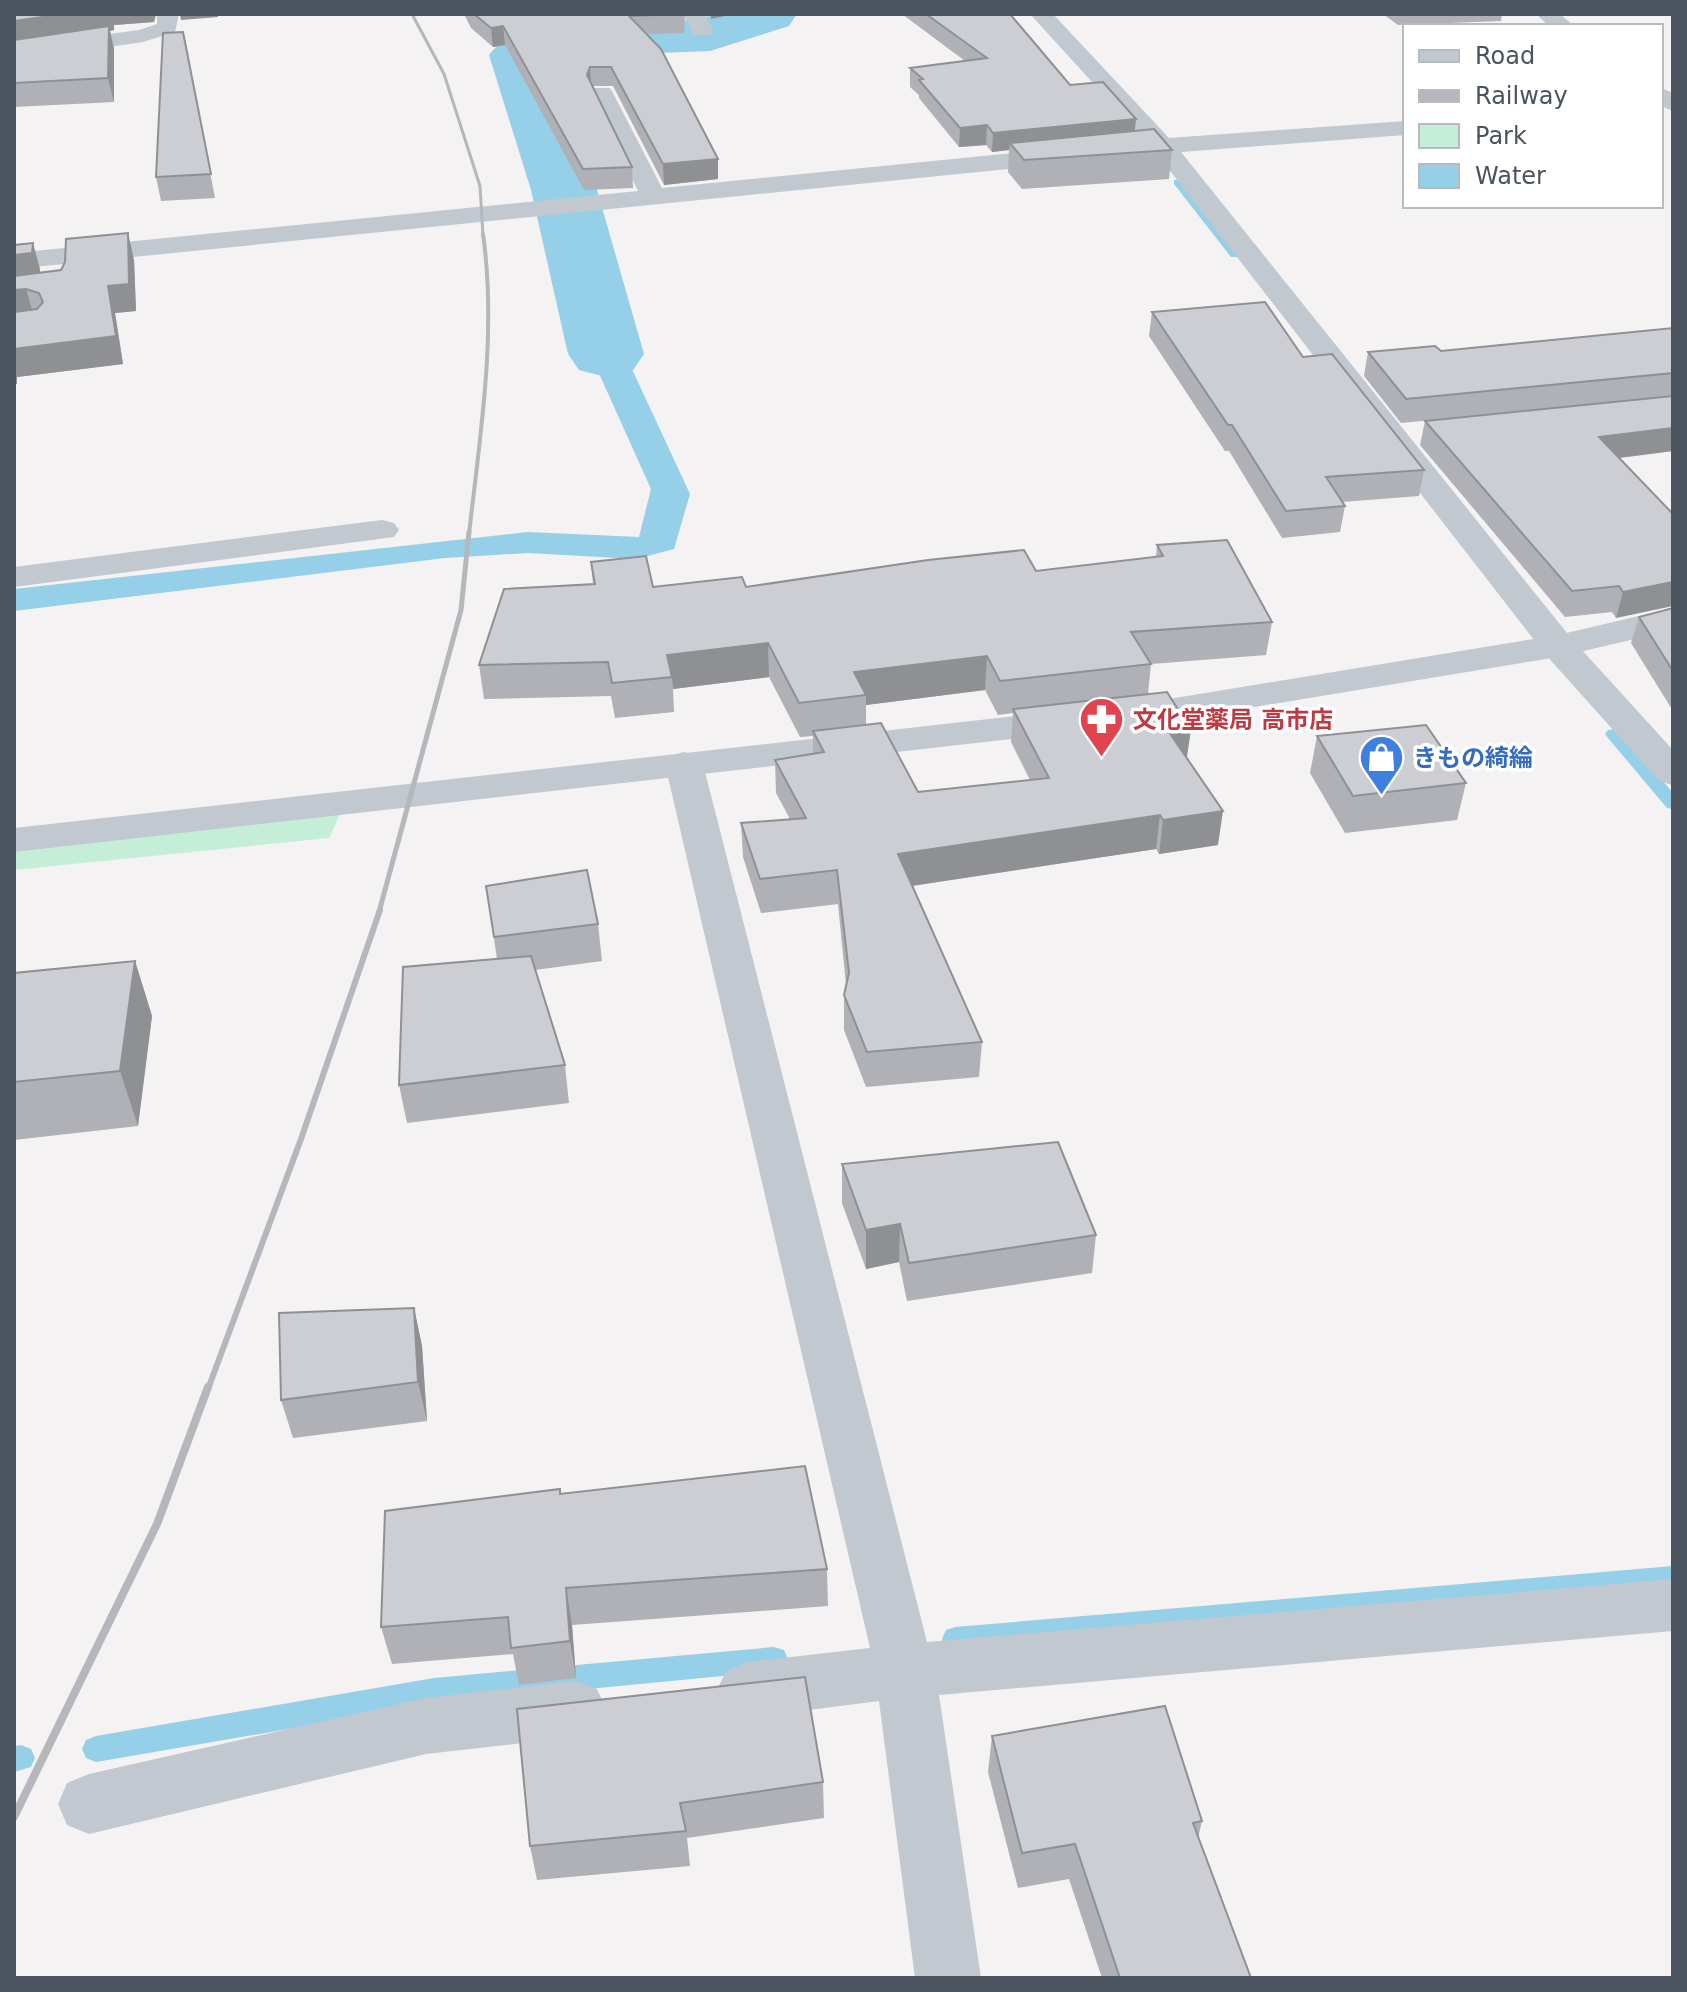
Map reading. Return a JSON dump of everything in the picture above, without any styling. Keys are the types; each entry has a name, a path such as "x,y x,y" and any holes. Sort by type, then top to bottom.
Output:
{"street":[{"path":"14,54 143,36 167,27 168,14"},
{"path":"1041,14 1164,147 1558,646 1673,773"},
{"path":"602,93 653,196"},
{"path":"14,261 56,267 653,196 1164,147 1403,128"},
{"path":"1393,436 1424,433"},
{"path":"14,577 382,530"},
{"path":"14,840 1169,710 1558,646 1673,619"},
{"path":"684,764 905,1671 948,1978"},
{"path":"689,1696 905,1671 1673,1605"},
{"path":"89,1804 426,1726 627,1703"}],"green space":[{"path":"342,810 329,838 14,870 14,846"}],"water":[{"path":"584,209 630,365 690,494 674,549 636,559 528,553 445,558 14,611 14,589 528,532 639,537 651,489 597,369 555,210"}],"building":[{"path":"14,14 64,14 14,21"},
{"path":"474,14 681,14 629,16 661,49 718,159 663,164 611,67 590,67 587,75 632,167 583,169 503,26 491,28"},
{"path":"926,14 1010,14 1070,85 1103,82 1136,119 993,133 987,125 960,128 919,80 923,79 910,68 987,58"},
{"path":"109,26 108,78 14,83 14,40"},
{"path":"183,32 211,174 156,177 163,33"},
{"path":"1154,129 1172,150 1024,160 1010,143"},
{"path":"128,233 129,284 108,286 116,336 14,349 14,312 37,309 43,302 39,293 26,289 14,290 14,276 61,270 65,262 66,239"},
{"path":"33,243 32,253 14,255 14,245"},
{"path":"1265,302 1303,357 1332,354 1424,470 1326,477 1345,506 1286,511 1232,425 1228,425 1152,312"},
{"path":"1673,328 1673,373 1406,399 1368,352 1435,346 1441,351"},
{"path":"1673,396 1673,428 1599,437 1673,514 1673,582 1623,592 1619,586 1572,591 1425,421"},
{"path":"1227,540 1272,622 1131,632 1151,664 1000,681 987,656 854,672 866,695 799,703 768,643 667,655 672,677 612,683 608,662 479,665 504,589 595,584 591,562 646,556 653,587 742,577 746,587 928,560 1024,550 1036,571 1163,556 1157,545"},
{"path":"1673,608 1673,671 1639,617"},
{"path":"1167,692 1191,730 1169,732 1223,811 1163,820 1160,815 898,854 982,1042 867,1052 844,995 849,973 837,870 760,879 741,823 806,818 775,760 824,752 813,731 881,723 918,792 1049,778 1013,709"},
{"path":"1426,725 1466,783 1353,796 1317,736"},
{"path":"587,870 598,924 494,937 486,886"},
{"path":"531,956 565,1065 399,1085 403,967"},
{"path":"135,961 120,1071 14,1082 14,973"},
{"path":"1058,1142 1096,1235 909,1263 900,1224 866,1230 842,1164"},
{"path":"414,1308 418,1382 281,1400 279,1313"},
{"path":"805,1466 827,1569 566,1588 570,1641 511,1648 508,1617 381,1627 385,1511 560,1489 560,1494"},
{"path":"805,1677 823,1782 680,1803 686,1831 530,1846 517,1709"},
{"path":"1165,1706 1202,1821 1193,1823 1251,1978 1120,1978 1075,1844 1022,1853 992,1736"}],"waterway":[{"path":"606,354 564,190 518,55 534,47 581,39 710,34 769,14"},
{"path":"1178,182 1235,254"},
{"path":"1614,734 1673,804"},
{"path":"955,1639 1673,1577"},
{"path":"96,1749 434,1691 774,1659"},
{"path":"14,1759 21,1758"}],"railway":[{"path":"412,14 444,74 480,186 483,236"},
{"path":"469,534 488,347 483,234"},
{"path":"379,912 461,610 469,532"},
{"path":"208,1389 301,1139 380,910"},
{"path":"14,1817 157,1524 208,1387"}],"place":[{"name":"文化堂薬局 高市店","path":"1102,759"},
{"name":"きもの綺綸","path":"1382,797"}]}
